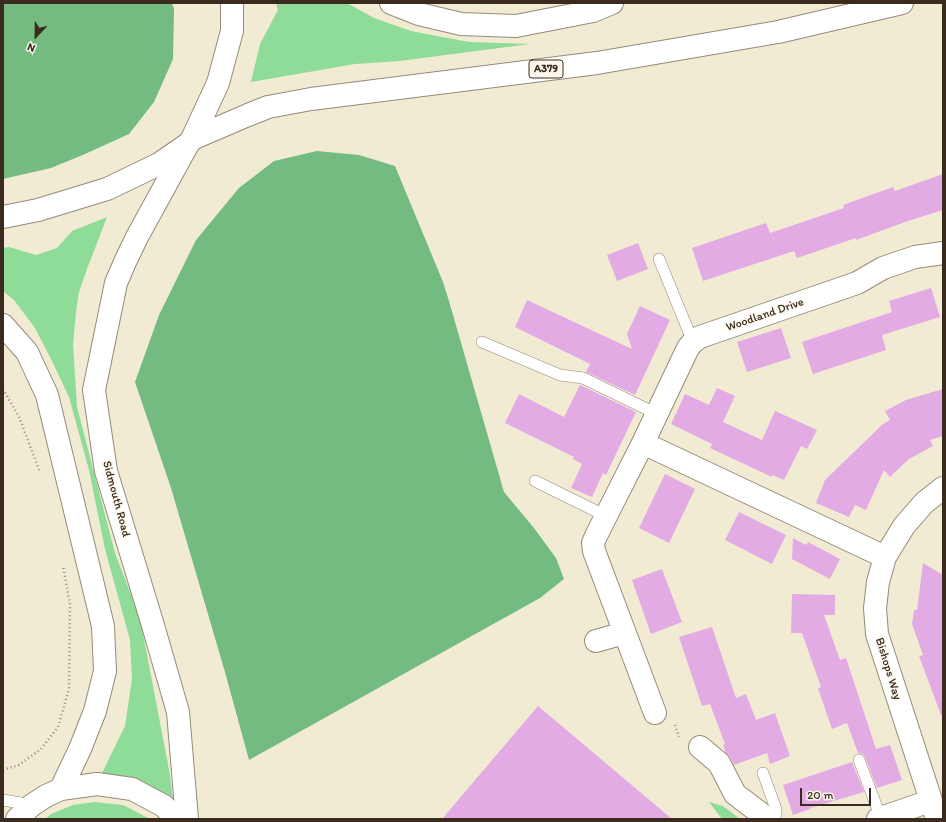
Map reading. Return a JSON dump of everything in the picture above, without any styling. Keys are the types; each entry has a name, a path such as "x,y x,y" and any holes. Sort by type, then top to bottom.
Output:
{"main road":[{"name":"Sidmouth Road","path":"187,819 178,712 106,471 94,390 116,283 137,238 190,142 218,83 232,31 232,3"},
{"path":"391,3 418,14 461,24 516,26 593,11 612,3"},
{"name":"A379","path":"190,142 248,114 268,107 311,99 597,63 778,32 902,3"},
{"path":"3,217 38,210 107,189 158,164 190,142"},
{"name":"Woodland Drive","path":"692,342 700,337 857,283 882,268 915,257 943,253"},
{"path":"3,325 26,352 47,394 103,626 105,671 97,704 80,749 61,789"},
{"path":"655,713 594,551 593,543 692,342"},
{"path":"643,443 885,557"},
{"name":"Bishops Way","path":"934,810 876,634 875,608 878,582 885,557 904,526 924,503 943,488"},
{"path":"596,641 624,633"},
{"path":"700,747 719,763 735,794 768,819"},
{"path":"24,812 46,796 61,789 97,784 132,789 164,806 176,819"},
{"path":"879,818 934,810"}],"lane":[{"path":"659,259 692,342"},
{"path":"482,342 560,375 583,378 657,414"},
{"path":"534,481 606,516"},
{"path":"859,760 879,818"},
{"path":"764,773 776,809 775,819"},
{"path":"3,800 24,812"}],"path":[{"path":"3,389 19,417 41,474"},
{"path":"3,770 19,765 41,749 58,727 69,689 70,604 62,565"}],"green space":[{"path":"3,3 172,3 174,9 173,59 154,102 129,134 51,168 3,179"},
{"path":"276,3 347,3 374,18 411,31 469,42 530,44 400,61 355,64 251,82 260,44 278,10"},
{"path":"317,151 359,155 395,166 443,282 504,492 534,528 556,558 564,579 540,598 249,760 171,488 135,382 159,315 196,240 239,188 274,161"},
{"path":"107,217 79,292 73,344 77,407 115,553 140,618 170,775 173,800 133,779 117,775 100,777 125,726 132,679 130,640 105,549 89,470 69,397 35,328 14,300 3,291 3,248 9,247 36,255 57,248 72,231"},
{"path":"94,802 123,805 150,819 45,819 51,814 73,805"},
{"path":"709,802 723,806 740,819 722,819"}],"building":[{"path":"943,174 943,210 856,240 856,238 797,258 794,251 703,281 692,248 766,223 770,233 844,208 843,205 893,187 895,191"},
{"path":"638,243 648,269 617,281 607,255"},
{"path":"931,288 940,317 882,335 886,350 813,374 802,342 892,312 889,301"},
{"path":"527,300 632,349 627,334 640,306 670,320 635,395 586,372 590,364 515,327"},
{"path":"781,328 791,358 747,372 737,342"},
{"path":"580,385 636,412 606,475 603,473 592,497 571,488 582,464 573,459 574,457 505,423 519,394 564,417"},
{"path":"717,388 735,396 723,422 762,440 775,411 817,430 807,449 801,446 784,480 772,475 772,477 710,448 712,444 671,424 685,394 709,405"},
{"path":"943,389 943,436 930,440 933,446 909,459 890,477 884,470 866,510 855,505 849,517 816,503 825,480 883,424 890,420 885,411 906,400"},
{"path":"665,474 695,489 669,543 639,528"},
{"path":"739,512 786,535 772,564 725,540"},
{"path":"793,538 806,545 808,542 840,559 830,579 792,559"},
{"path":"923,563 943,575 943,715 941,715 919,656 923,655 912,624 914,610 917,610"},
{"path":"662,569 682,622 651,634 632,580"},
{"path":"792,594 835,595 835,615 824,615 840,660 846,658 876,749 890,745 902,780 877,788 865,757 863,754 858,753 847,723 832,729 818,688 821,687 802,633 791,633"},
{"path":"712,627 736,698 746,694 756,720 775,713 790,756 770,764 767,753 734,765 726,753 723,745 725,744 710,704 702,706 679,637"},
{"path":"538,706 672,819 442,819"},
{"path":"852,762 864,792 810,808 793,815 783,785"}]}
